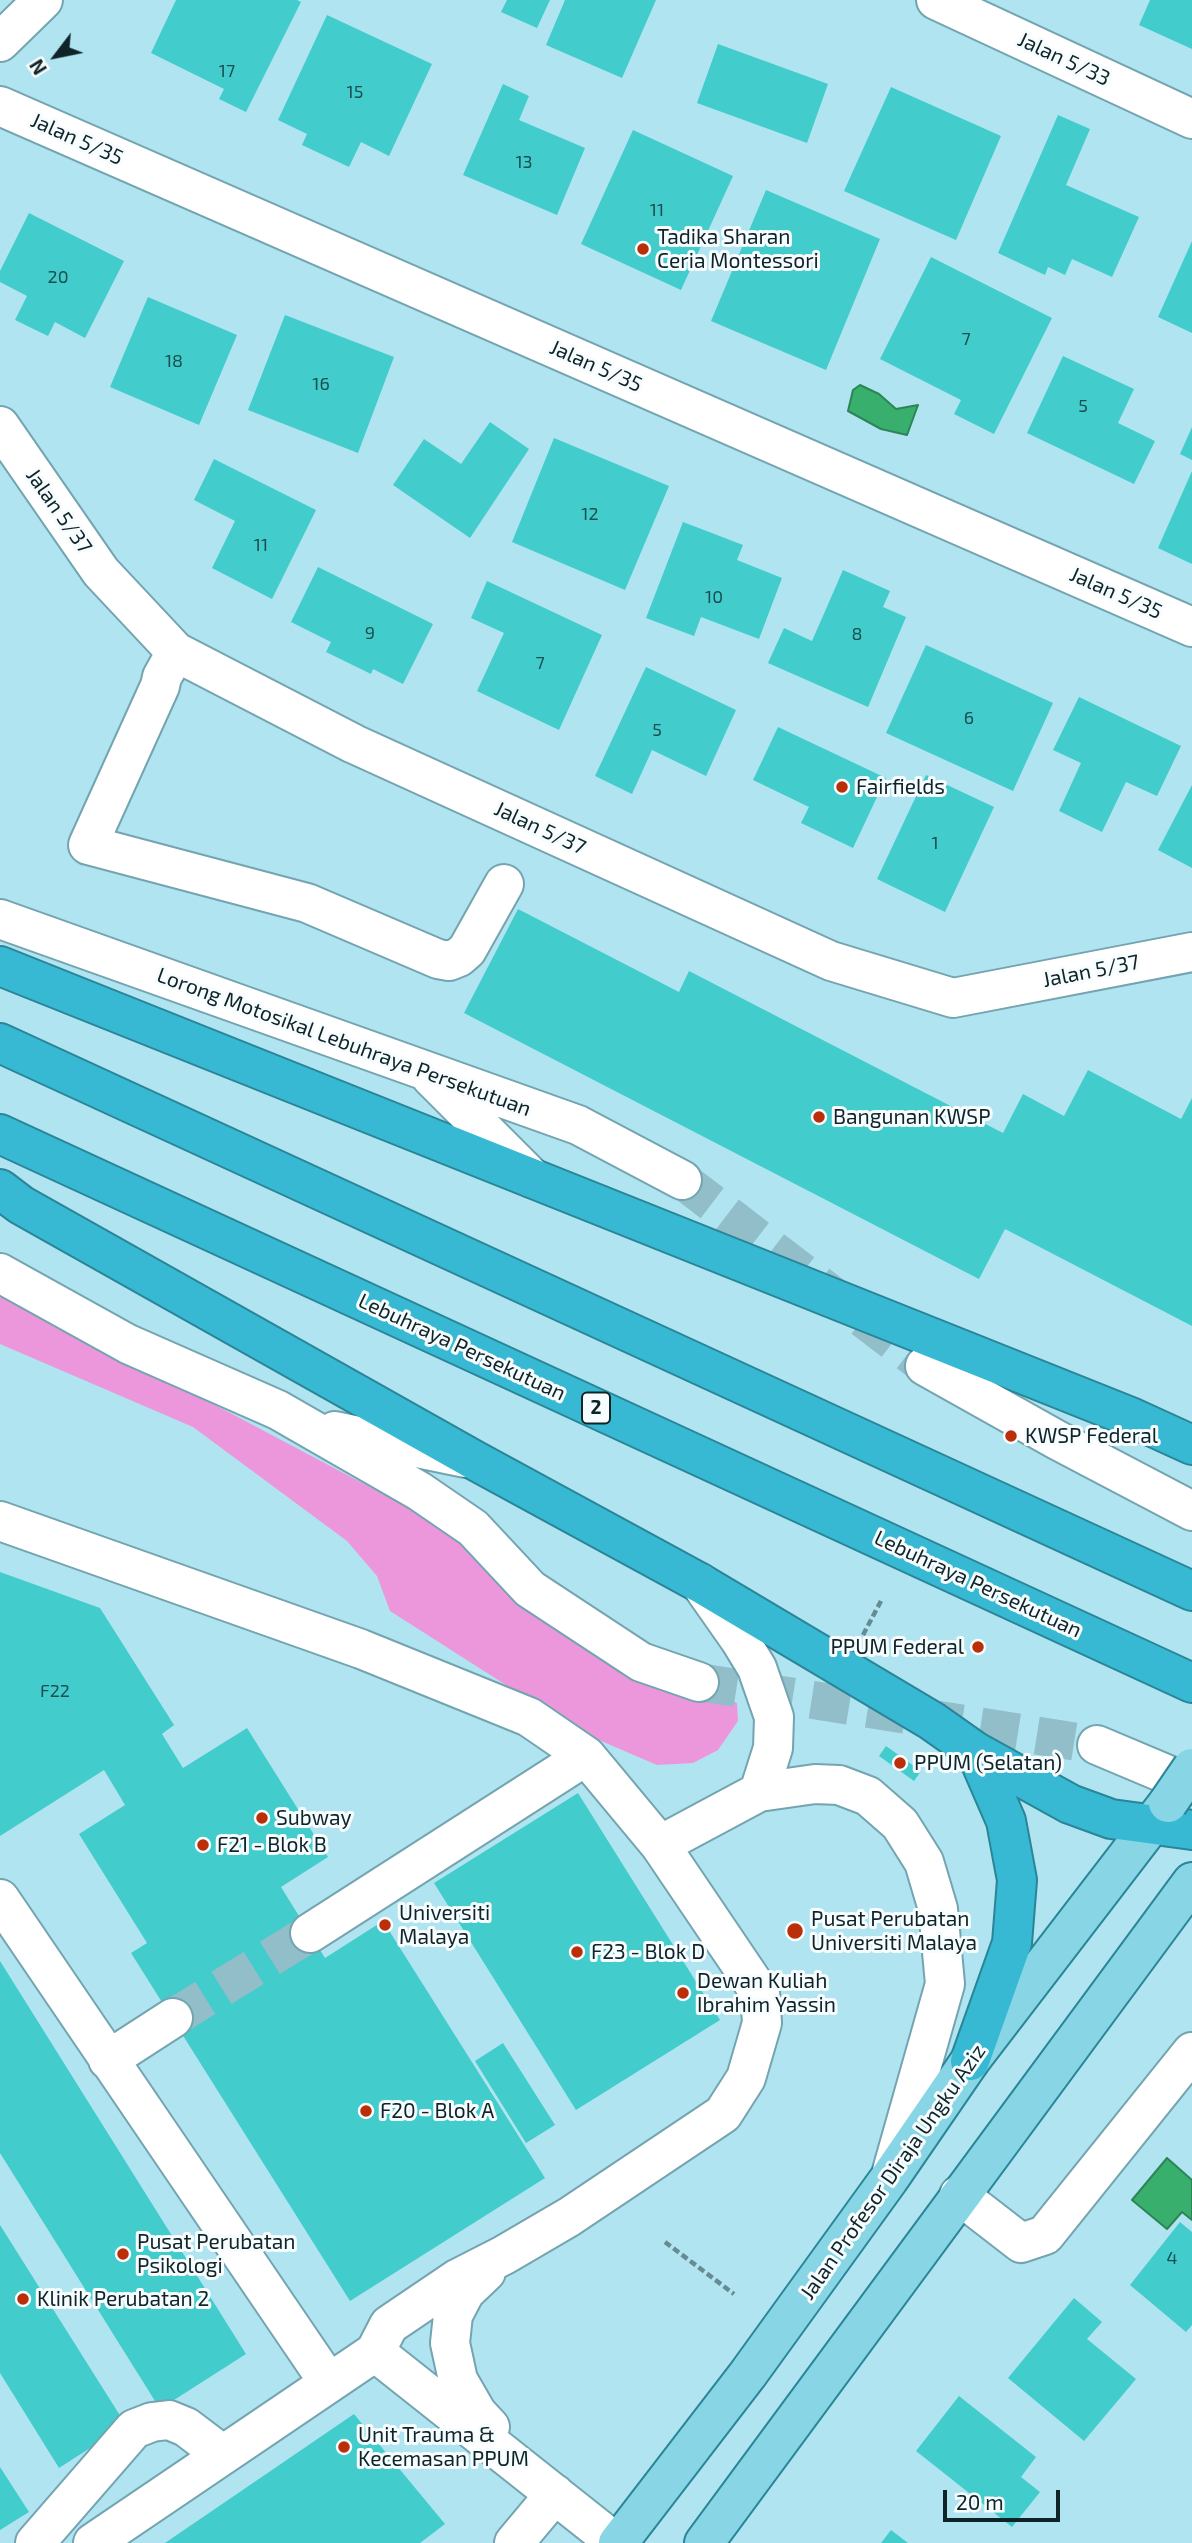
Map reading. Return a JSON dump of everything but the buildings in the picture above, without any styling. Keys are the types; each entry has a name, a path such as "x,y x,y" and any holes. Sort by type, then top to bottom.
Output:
{"highway":[{"path":"0,966 1133,1418 1192,1446"},
{"path":"0,1044 1192,1591"},
{"name":"Lebuhraya Persekutuan","path":"0,1134 1192,1683"},
{"path":"0,1189 21,1205 474,1460 700,1583 932,1721 976,1752 1070,1804 1111,1819 1176,1811"},
{"path":"1133,1418 1192,1426"},
{"path":"970,2061 1012,1943 1017,1880 1006,1821 976,1752"}],"main road":[{"name":"Jalan Profesor Diraja Ungku Aziz","path":"617,2543 748,2374 889,2179 970,2061 1176,1811 1192,1768"},
{"path":"704,2543 1192,1881"}],"street":[{"path":"0,42 43,0"},
{"name":"Jalan 5/33","path":"936,0 1192,119"},
{"name":"Jalan 5/35","path":"0,106 1192,627"},
{"name":"Jalan 5/37","path":"0,426 102,572 176,652 354,744 831,961 953,999 1192,952"},
{"path":"176,652 162,677 88,845 307,904 438,959 449,961 467,950 504,884"},
{"name":"Lorong Motosikal Lebuhraya Persekutuan","path":"0,919 578,1125 682,1180"},
{"path":"425,1071 532,1178"},
{"path":"0,1273 128,1343 278,1410 419,1491 473,1528 530,1589 641,1662 699,1682"},
{"path":"925,1366 1192,1511"},
{"path":"305,1425 474,1460"},
{"path":"0,1521 361,1649 530,1717 586,1756 660,1845 760,1993 762,2022 746,2078 723,2114 569,2217 457,2279 389,2325 375,2352 93,2543"},
{"path":"700,1583 757,1668 774,1717 773,1748 759,1792"},
{"path":"1097,1745 1176,1811"},
{"path":"310,1933 586,1756"},
{"path":"660,1845 759,1792 816,1784 839,1786 868,1796 900,1824 924,1862 938,1909 945,1984 889,2179"},
{"path":"0,1899 329,2383"},
{"path":"108,2060 173,2018"},
{"path":"959,2195 1021,2243 1045,2235 1192,2052"},
{"path":"504,2255 465,2292 453,2315 450,2343 458,2380 477,2413 555,2494"},
{"path":"375,2352 617,2543"},
{"path":"35,2543 134,2429 152,2422 169,2420 186,2427 223,2455"},
{"path":"514,2543 555,2494"}],"path":[{"path":"665,2242 734,2294"}],"shaded area":[{"path":"860,385 879,394 896,409 918,405 907,435 881,429 848,411 853,390"},
{"path":"0,1291 468,1539 684,1692 722,1696 737,1703 738,1721 718,1750 693,1763 657,1765 578,1731 390,1611 377,1576 347,1541 193,1427 0,1344"},
{"path":"1167,2158 1192,2180 1192,2220 1182,2212 1167,2229 1132,2200"}],"tunnel":[{"path":"682,1180 925,1366"},
{"path":"699,1682 1097,1745"},
{"path":"173,2018 310,1933"}],"place":[{"name":"Tadika Sharan Ceria Montessori","path":"643,249"},
{"name":"Fairfields","path":"842,787"},
{"name":"Bangunan KWSP","path":"819,1117"},
{"name":"KWSP Federal","path":"1011,1436"},
{"name":"PPUM Federal","path":"978,1647"},
{"name":"PPUM (Selatan)","path":"900,1763"},
{"name":"Subway","path":"262,1818"},
{"name":"F21 - Blok B","path":"203,1845"},
{"name":"Universiti Malaya","path":"385,1925"},
{"name":"Pusat Perubatan Universiti Malaya","path":"795,1931"},
{"name":"F23 - Blok D","path":"577,1952"},
{"name":"Dewan Kuliah Ibrahim Yassin","path":"683,1993"},
{"name":"F20 - Blok A","path":"366,2111"},
{"name":"Pusat Perubatan Psikologi","path":"123,2254"},
{"name":"Klinik Perubatan 2","path":"23,2299"},
{"name":"Unit Trauma & Kecemasan PPUM","path":"344,2447"}]}
